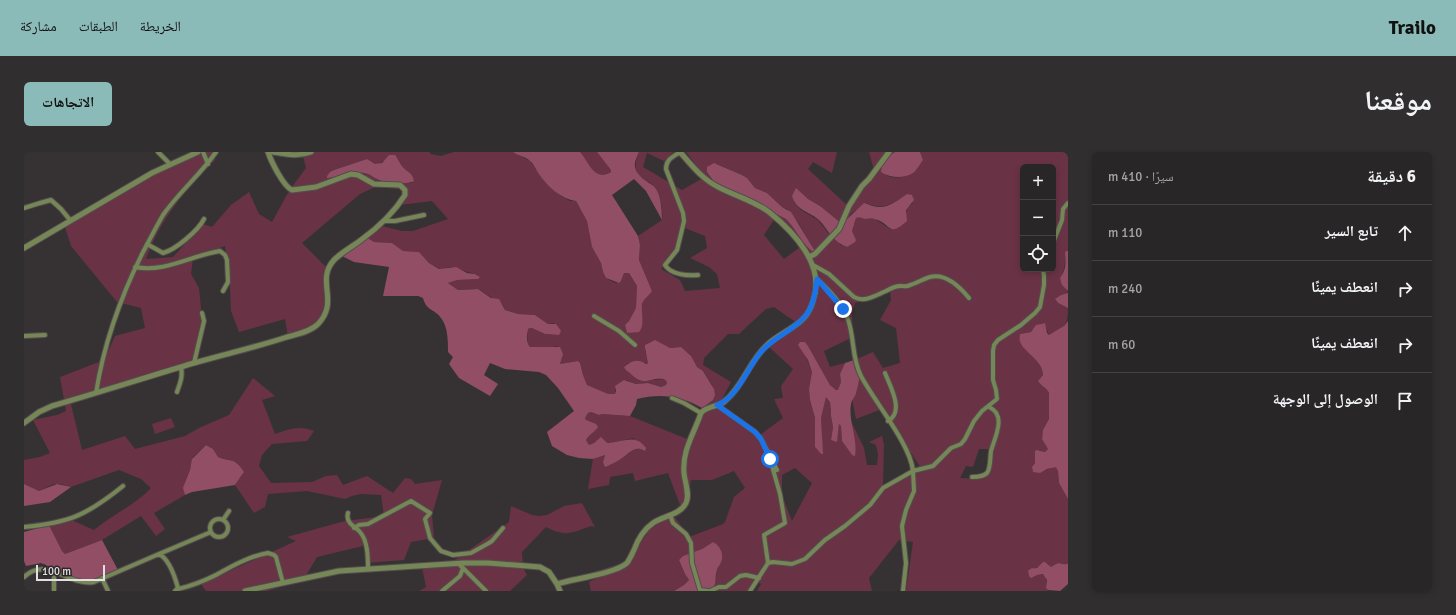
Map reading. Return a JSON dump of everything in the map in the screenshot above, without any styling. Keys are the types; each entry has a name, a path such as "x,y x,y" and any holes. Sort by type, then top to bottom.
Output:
{"street":[{"path":"158,152 170,164"},
{"path":"24,248 70,220 170,164 198,152"},
{"path":"202,152 208,164"},
{"path":"96,392 114,321 122,297 135,267 155,229 168,209 208,164 216,152"},
{"path":"24,423 39,412 52,406 194,363 276,341 298,334 316,325 324,316 328,305 326,273 330,265 338,256 371,233 394,212 404,195 405,190 402,186 374,184 352,174 316,187 292,190 287,186 270,159 268,152"},
{"path":"273,152 292,155 302,155 311,152"},
{"path":"698,276 684,275 668,269 665,265 677,250 684,221 683,213 666,169 668,160 680,152 705,179 719,188 755,204 780,221 793,235 809,257 817,279 834,297 847,315 853,352 858,371 907,452 912,463 914,491 906,510 902,526 906,563 903,591"},
{"path":"809,257 816,254 839,229 849,206 862,186 889,152"},
{"path":"24,208 51,200 70,220"},
{"path":"1056,236 1062,220 1063,209 1068,203"},
{"path":"385,221 395,221 424,215"},
{"path":"147,244 163,253 169,252 202,224 204,219"},
{"path":"135,267 148,269 170,265 220,251 225,255 227,260 228,282 223,290"},
{"path":"812,265 828,274 854,297 859,299 869,298 892,288 908,286 935,276 956,284 969,298"},
{"path":"768,563 773,562 792,564 805,559 870,505 883,488 913,471 933,466 951,448 961,444 966,439 974,421 982,411 989,407 997,399 993,380 993,350 995,342 1021,325 1040,307 1045,272"},
{"path":"557,584 610,571 623,566 629,559 642,532 653,523 683,508 688,498 684,473 684,454 701,413 706,408 726,401 741,383 752,364 766,345 794,326 807,314 815,297 817,279"},
{"path":"194,363 204,321 202,313"},
{"path":"594,316 619,331 635,345"},
{"path":"24,336 45,336"},
{"path":"177,392 182,380 181,367"},
{"path":"885,373 894,397 896,410 894,416 888,420"},
{"path":"672,398 701,413"},
{"path":"717,405 755,432 761,439 777,470"},
{"path":"972,477 985,475 988,471 991,452 997,435 997,414 994,409 989,407"},
{"path":"750,591 768,563 764,535 785,523 780,494 770,459"},
{"path":"24,527 51,524 76,517 105,501 123,486"},
{"path":"354,528 368,524 411,501 430,513 425,520 430,538 441,551 453,555 471,553 483,547 492,541 502,528"},
{"path":"223,520 229,511"},
{"path":"348,513 348,519 354,528 360,531 364,539 368,569"},
{"path":"670,515 673,523 686,534 691,543 692,563 700,590 709,591 719,587 726,587 740,576 746,575 759,578"},
{"path":"214,520 223,520 228,528 223,536 214,536 211,532 210,528 214,520"},
{"path":"24,577 37,569 54,571 82,583 94,582 211,532"},
{"path":"176,590 188,587 228,567 268,553 276,557 283,583"},
{"path":"159,554 167,561 178,584 176,590"},
{"path":"458,563 486,591"},
{"path":"244,591 338,571 458,563 488,563 540,567 549,572 560,591"},
{"path":"442,591 460,576 463,568"},
{"path":"54,571 54,591"},
{"path":"102,578 108,591"}],"shaded area":[{"path":"198,152 213,152 215,160 184,193 175,205 158,231 146,259 173,257 203,224 212,227 231,205 249,192 259,214 272,222 289,191 306,168 303,156 310,152 430,152 430,154 441,156 454,152 513,152 530,161 546,183 561,196 570,201 576,201 587,221 592,247 601,263 606,278 616,283 621,281 624,273 629,273 637,286 636,308 625,325 627,333 630,333 642,323 643,300 652,291 639,260 640,245 638,236 662,220 662,207 656,190 650,183 638,175 636,163 639,152 673,152 664,161 647,153 643,167 682,190 705,177 686,152 837,152 832,173 813,162 808,169 850,208 874,170 869,152 895,152 886,159 881,169 886,175 900,177 914,171 919,166 921,159 920,152 1068,152 1068,251 1066,251 1062,285 1066,288 1068,293 1061,295 1055,300 1068,308 1066,322 1062,328 1049,335 1044,323 1036,326 1031,332 1020,334 1019,337 1024,347 1040,364 1043,375 1038,381 1049,393 1049,419 1043,432 1042,439 1048,449 1045,452 1039,450 1032,467 1033,471 1050,469 1055,466 1058,469 1059,483 1068,499 1068,564 1051,567 1043,562 1039,567 1028,571 1029,576 1040,574 1045,575 1048,591 906,591 913,542 899,540 869,578 872,591 757,591 761,584 756,580 749,591 711,591 715,583 721,550 713,542 702,549 683,556 679,560 689,580 674,591 591,591 589,582 625,564 637,549 648,531 661,519 672,513 689,537 723,524 734,497 745,488 734,471 712,480 691,480 686,505 680,505 668,473 635,481 633,473 610,477 609,485 588,489 593,459 605,455 603,462 614,461 620,459 633,450 643,449 633,438 612,443 596,441 589,445 586,440 591,432 596,429 586,421 585,418 588,413 591,412 599,415 630,416 692,441 702,408 713,400 714,395 712,385 704,372 697,367 689,354 678,347 670,348 650,342 645,347 648,363 628,363 624,367 640,381 664,379 667,382 666,385 661,387 648,383 636,384 626,380 615,389 615,394 608,395 587,385 578,361 560,364 562,357 558,346 530,348 527,338 529,328 545,334 559,335 554,323 548,324 535,315 518,314 505,310 503,305 480,290 458,290 448,283 457,280 478,279 478,275 451,267 440,269 429,263 419,252 403,251 392,243 374,242 366,237 382,226 402,231 413,231 448,219 432,201 400,205 402,189 375,187 360,194 302,243 327,268 328,303 316,325 288,336 285,319 239,332 231,311 225,246 193,258 191,274 199,288 202,318 192,361 103,391 71,404 82,450 125,436 135,449 185,436 201,427 229,415 253,378 275,396 262,400 275,434 290,429 299,428 314,431 307,441 272,444 262,455 259,466 271,483 312,482 326,476 337,475 343,485 367,476 393,493 405,478 411,479 415,484 442,480 432,515 434,538 411,542 404,560 366,563 367,545 317,557 304,579 267,591 206,591 201,584 296,541 287,537 345,521 384,516 381,495 360,494 345,499 307,491 268,494 265,507 254,513 235,485 243,474 239,465 234,461 218,457 213,449 206,445 193,457 184,485 185,495 154,513 165,529 156,536 141,516 102,540 65,554 49,525 69,519 94,530 138,500 151,488 141,479 119,470 71,487 54,484 39,491 24,484 24,460 40,457 50,453 33,420 57,415 66,411 60,377 104,360 115,336 145,328 141,308 117,302 71,246 65,227 88,209 107,202 175,163","holes":["397,157 412,183 386,182 378,180 369,174 362,173 327,176 334,170 367,159 375,164 379,164 385,160","717,164 747,178 755,188 767,193 782,207 787,209 799,224 815,251 813,252 805,244 786,219 712,180 707,172","796,189 841,223 848,220 851,214 866,203 876,206 883,206 900,199 913,203 907,208 906,214 890,229 875,219 856,218 852,231 856,240 847,247 841,245 829,234 818,220 801,210 794,202","775,218 803,245 784,259 764,235","682,227 705,236 707,248 690,258 709,267 717,274 720,288 685,291 680,280 661,269 674,257","890,290 891,300 880,320 896,328 900,363 883,368 873,352 857,359 859,379 857,390 852,398 856,419 882,409 921,468 889,484 883,485 884,445 882,436 869,442 876,445 878,454 877,465 867,465 864,448 851,421 855,444 855,454 852,455 842,441 841,426 839,424 837,439 831,440 833,427 830,402 826,396 821,418 821,454 815,447 815,418 810,400 809,389 812,372 805,354 805,342 830,385 838,391 841,382 840,374 845,363 830,367 824,351 853,337 852,314 855,303","774,307 797,323 769,347 793,369 781,386 783,398 774,399 783,418 760,435 720,403 731,382 703,365 704,358 728,334 739,334 766,309","979,449 989,449 985,477 982,479 960,478 966,466 973,467","795,468 812,483 792,521 782,496 782,475"]},
{"path":"513,152 580,152 592,170 596,173 605,174 611,172 611,170 597,152 639,152 635,163 636,170 639,175 655,188 659,196 662,220 646,191 634,179 612,195 638,236 640,245 639,260 652,291 642,304 642,326 639,332 627,333 625,325 636,308 637,286 629,273 624,273 619,283 606,278 601,263 592,247 587,221 576,201 560,195 542,179 531,162"},
{"path":"580,152 597,152 611,172 605,174 596,173 592,170"},
{"path":"895,152 920,152 923,160 917,169 909,175 893,177 881,172 881,169 885,160"},
{"path":"389,155 395,155 397,157 402,166 412,175 414,181 406,183 390,182 376,179 363,173 353,173 327,178 330,172 334,170 367,159 375,164 382,163"},
{"path":"714,163 747,178 755,188 767,193 782,207 791,212 815,251 813,252 805,244 786,219 714,182 707,172 707,167"},
{"path":"796,188 808,199 820,206 841,223 843,223 864,203 875,207 882,207 894,203 907,194 912,195 914,200 906,210 907,221 896,229 889,228 884,223 874,219 856,218 852,231 856,240 847,247 838,243 820,221 797,205 792,196"},
{"path":"366,237 374,242 392,243 403,251 419,252 429,263 439,269 456,267 467,273 475,274 480,277 478,279 457,280 448,283 458,290 478,289 491,298 499,299 505,310 518,314 535,315 548,324 556,324 561,331 559,335 545,334 529,328 527,338 530,347 560,347 563,354 560,364 578,361 587,385 608,394 615,394 615,386 624,380 636,384 648,383 661,387 666,385 667,382 664,379 647,381 639,380 624,367 634,361 640,361 646,364 648,363 645,345 655,340 670,348 681,347 691,356 697,367 703,371 714,389 715,395 713,400 702,408 679,398 654,396 637,399 636,405 630,416 599,415 591,412 588,413 585,418 586,420 596,424 598,427 586,440 589,445 601,437 608,443 634,440 642,443 646,448 645,451 635,449 605,467 603,462 605,455 593,459 567,455 552,446 547,432 574,411 558,388 546,375 539,372 505,369 490,363 484,375 498,384 490,396 459,378 449,364 453,357 448,352 445,326 438,315 427,306 423,298 418,296 383,296 389,267 354,262 340,255"},
{"path":"1066,251 1068,251 1068,291 1062,285 1060,278 1064,269"},
{"path":"1068,293 1068,308 1058,303 1055,299"},
{"path":"1068,321 1068,499 1059,483 1058,471 1056,467 1047,469 1040,473 1033,472 1032,467 1035,463 1035,451 1045,452 1048,449 1042,439 1043,430 1049,419 1049,393 1038,381 1043,375 1042,369 1039,363 1021,345 1020,334 1031,332 1036,325 1045,323 1047,333 1049,335 1064,326"},
{"path":"800,342 805,342 808,346 830,385 836,390 838,390 841,382 840,374 845,363 857,359 859,363 859,380 856,394 851,402 850,410 856,449 855,456 852,455 842,441 841,426 839,424 837,442 831,440 833,427 830,402 826,397 821,418 823,454 821,454 815,447 815,418 810,400 809,389 812,372 808,360 798,345"},
{"path":"171,418 175,427 155,434 152,424"},
{"path":"206,445 213,449 218,457 238,464 244,472 235,485 192,492 185,495 183,488 190,470 192,459"},
{"path":"24,484 39,491 57,484 71,487 50,502 24,506"},
{"path":"582,503 595,527 592,526 574,532 565,533 546,527 522,552 523,568 527,575 510,591 419,591 426,587 422,567 452,562 509,522 511,506 532,515 539,516 547,515 564,506"},
{"path":"49,525 65,554 102,540 118,570 92,582 81,581 41,563 26,566 24,561 24,532"},
{"path":"713,542 720,549 722,558 717,569 715,583 711,591 674,591 689,580 679,560 683,556 702,549"},
{"path":"1043,562 1051,567 1058,563 1068,564 1068,584 1060,591 1048,590 1046,588 1047,580 1043,574 1031,578 1029,576 1028,571 1037,568"}],"route":[{"path":"770,459 761,439 755,432 717,405 726,401 741,383 752,364 766,345 794,326 807,314 815,297 817,279 824,285 843,309"}]}
